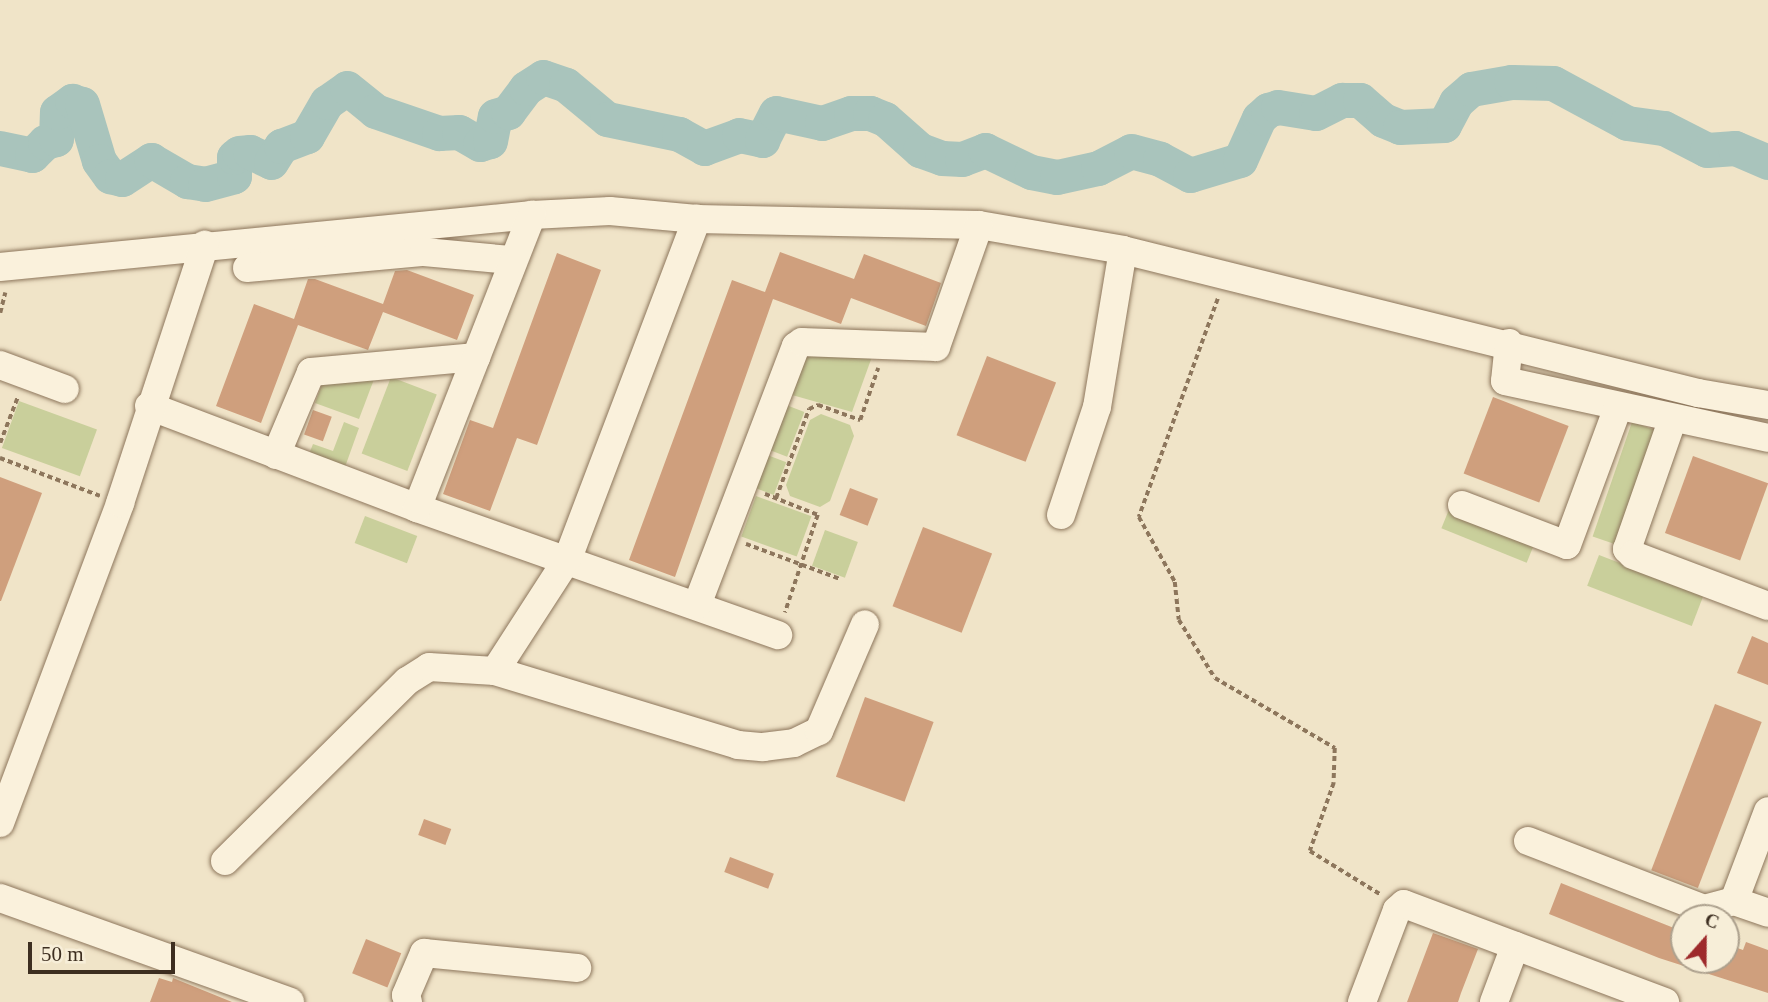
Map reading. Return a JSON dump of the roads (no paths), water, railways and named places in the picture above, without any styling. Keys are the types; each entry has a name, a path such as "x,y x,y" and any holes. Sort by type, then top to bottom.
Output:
{"street":[{"path":"3,280 205,245 532,215 610,211 697,219 979,225 1123,250 1698,393 1768,405"},
{"path":"417,508 511,260 532,215"},
{"path":"495,671 568,558 697,219"},
{"path":"697,605 796,346 802,342 936,347 979,225"},
{"path":"2,811 120,503 149,406 205,245"},
{"path":"1061,515 1097,407 1123,250"},
{"path":"247,268 424,252 511,260"},
{"path":"1508,344 1505,381 1768,438"},
{"path":"276,455 311,372 475,357"},
{"path":"0,365 65,389"},
{"path":"149,406 417,508 568,558 778,635"},
{"path":"1462,505 1566,545 1618,407"},
{"path":"1673,418 1627,549 1633,555 1768,606"},
{"path":"225,861 407,681 429,667 495,671 738,745 773,746 794,743 819,731 865,624"},
{"path":"1734,901 1768,811"},
{"path":"1528,842 1704,909 1734,901 1768,913"},
{"path":"0,898 290,1002"},
{"path":"1362,1002 1399,905 1665,1002"},
{"path":"1493,1002 1515,946"},
{"path":"408,1002 406,995 424,953 576,968"}],"waterway":[{"path":"0,148 32,155 45,142 56,139 57,112 72,101 82,104 99,161 110,176 122,179 151,160 187,181 205,184 234,176 234,157 239,153 250,152 271,162 281,146 307,136 327,102 347,88 375,111 439,133 459,132 480,144 490,141 495,116 508,112 526,88 543,77 566,85 607,119 679,134 704,148 739,135 762,140 776,113 822,123 851,113 870,113 885,119 920,150 942,158 962,159 985,150 1031,172 1057,177 1098,168 1131,151 1160,159 1190,175 1240,160 1259,118 1268,110 1278,107 1316,113 1342,100 1360,100 1383,120 1400,127 1444,125 1456,102 1471,89 1511,82 1553,83 1627,123 1664,128 1707,150 1735,148 1768,162"}]}
